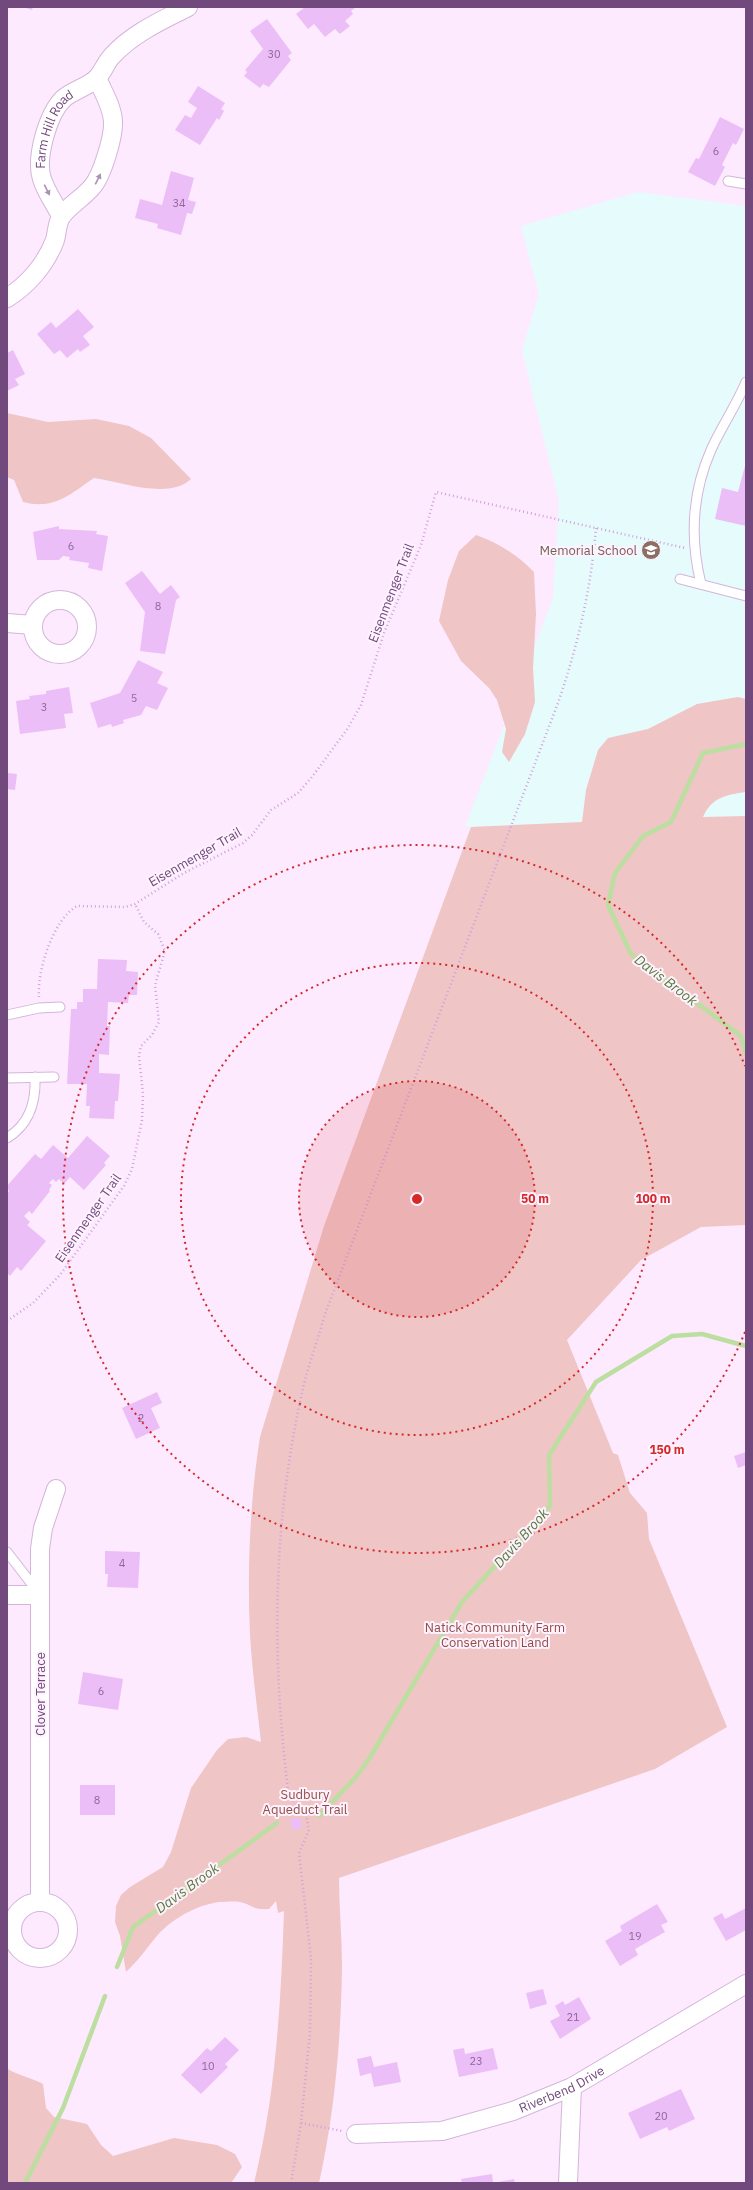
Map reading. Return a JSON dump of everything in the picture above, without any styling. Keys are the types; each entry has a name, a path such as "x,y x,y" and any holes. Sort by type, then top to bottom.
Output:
{"street":[{"name":"Farm Hill Road","path":"97,78 111,112 112,132 101,173 95,184 61,216 42,179 40,155 50,121 64,99 97,78 104,66 124,44 139,33 188,7"},
{"path":"7,298 27,283 39,269 55,241 61,216"},
{"path":"7,623 33,625"},
{"name":"Clover Terrace","path":"40,1902 40,1549 43,1528 56,1489"},
{"path":"7,1595 40,1595"},
{"name":"Riverbend Drive","path":"356,2134 442,2131 514,2111 572,2087 746,1984"},
{"path":"568,2183 572,2087"}],"lane":[{"path":"728,181 746,184"},
{"path":"701,584 695,550 695,511 697,490 711,450 746,382"},
{"path":"680,579 746,596"},
{"path":"7,1015 40,1008 60,1006"},
{"path":"7,1138 22,1125 32,1109 36,1092 35,1077"},
{"path":"7,1078 54,1077"},
{"path":"7,1552 40,1595"}],"path":[{"name":"Eisenmenger Trail","path":"40,1008 38,987 44,959 58,926 66,914 78,906 125,907 135,904 184,873 243,843 252,835 271,810 298,793 330,753 361,705 384,633 421,545 436,492 695,550"},
{"path":"290,2183 301,2123 310,2033 311,1958 299,1853 309,1830 305,1809 289,1798 280,1728 277,1639 281,1534 292,1447 306,1380 325,1314 565,684 589,592 596,528"},
{"name":"Eisenmenger Trail","path":"7,1321 33,1303 60,1275 120,1192 132,1169 142,1120 143,1094 139,1056 141,1046 152,1035 159,1022 156,985 165,951 158,934 144,922 135,904"},
{"path":"301,2123 356,2134"}],"shaded area":[{"name":"Memorial School","path":"638,192 746,206 746,816 465,827 553,598 559,501 522,350 539,294 521,226"}],"green space":[{"path":"7,413 48,422 96,419 129,426 151,438 191,479 182,485 158,489 131,486 94,478 61,499 44,504 23,502 14,480 7,477"},
{"path":"476,535 507,550 534,572 536,614 533,668 535,702 525,734 509,762 502,752 506,729 497,700 489,688 461,661 439,621 448,580 459,551"},
{"name":"Natick Community Farm Conservation Land","path":"738,697 746,699 746,792 720,798 711,805 703,817 746,816 746,1225 701,1227 641,1260 567,1340 613,1453 618,1455 630,1493 647,1513 649,1539 727,1727 655,1769 339,1878 342,1966 339,2048 325,2156 319,2183 254,2183 268,2116 276,2048 284,1911 278,1913 276,1901 269,1909 259,1909 240,1902 219,1902 201,1906 176,1919 162,1931 126,1972 120,1936 115,1922 116,1906 121,1895 130,1887 163,1867 171,1852 191,1788 217,1750 228,1739 246,1737 261,1742 252,1661 249,1610 250,1535 254,1485 260,1437 324,1226 471,827 582,822 586,790 598,750 608,738 648,729 697,704"},
{"path":"7,2068 13,2072 43,2084 46,2108 54,2117 87,2124 101,2145 113,2156 174,2138 217,2145 235,2154 242,2167 231,2183 7,2183"}],"building":[{"path":"23,7 33,7 32,10"},
{"path":"305,7 356,7 351,11 353,14 345,21 350,26 340,34 335,29 325,37 314,24 308,29 296,14"},
{"path":"267,19 292,53 288,56 291,60 269,87 263,84 260,88 244,76 247,72 245,70 263,49 250,31"},
{"path":"198,86 225,103 221,109 224,111 219,120 217,118 200,145 175,130 185,115 191,118 197,108 188,102"},
{"path":"720,117 744,129 736,145 733,143 722,165 725,167 715,186 688,172 696,158 699,159"},
{"path":"171,171 194,178 188,200 196,202 192,214 187,213 181,235 157,228 158,224 135,218 140,199 162,205"},
{"path":"78,309 94,327 83,336 90,345 80,352 78,349 67,358 60,350 54,354 37,334 51,322 56,328"},
{"path":"13,350 25,374 15,379 19,385 7,391 7,353"},
{"path":"746,462 746,526 715,519 722,488 738,492"},
{"path":"59,526 59,529 97,531 96,534 108,536 102,571 88,568 89,563 69,560 70,557 63,556 59,560 37,560 33,532"},
{"path":"142,571 160,594 171,585 180,597 176,600 165,654 140,651 145,612 125,583"},
{"path":"138,660 163,672 157,683 168,688 157,710 146,706 141,715 123,720 124,723 112,727 111,724 98,728 90,703 120,693"},
{"path":"69,687 73,713 64,714 66,728 20,734 16,701 30,699 29,696 46,694 46,691"},
{"path":"7,773 17,774 15,790 7,789"},
{"path":"98,959 127,960 126,971 138,972 137,995 129,995 128,1003 108,1002 107,1026 110,1026 109,1055 99,1054 99,1073 120,1074 118,1101 115,1101 114,1119 89,1118 90,1106 86,1106 87,1084 67,1084 71,1009 77,1009 77,1002 83,1002 83,989 97,989"},
{"path":"87,1136 110,1156 104,1163 106,1165 84,1190 70,1177 64,1184 59,1179 56,1182 53,1179 49,1183 52,1185 49,1190 50,1191 32,1214 29,1211 24,1216 30,1222 27,1225 46,1241 21,1271 17,1267 10,1276 7,1273 7,1194 9,1191 7,1186 35,1154 41,1159 53,1145 68,1158"},
{"path":"157,1392 162,1403 151,1408 160,1428 136,1439 122,1408"},
{"path":"746,1452 746,1465 738,1468 734,1456"},
{"path":"105,1551 140,1552 138,1588 107,1587 108,1574 105,1574"},
{"path":"83,1672 123,1679 118,1710 78,1704"},
{"path":"80,1785 115,1785 115,1815 80,1815"},
{"path":"301,1818 302,1828 292,1830 290,1819"},
{"path":"657,1904 668,1922 661,1925 665,1932 635,1949 638,1955 620,1966 605,1941 622,1931 620,1926"},
{"path":"746,1908 746,1930 726,1941 713,1918 722,1913 725,1919"},
{"path":"543,1989 547,2004 530,2009 526,1993"},
{"path":"579,1997 591,2019 560,2039 550,2021 560,2016 555,2006 563,2001 565,2005"},
{"path":"225,2037 239,2050 225,2064 228,2067 201,2094 181,2075 207,2048 211,2051"},
{"path":"464,2048 465,2054 493,2048 498,2069 459,2077 453,2050"},
{"path":"371,2056 374,2067 397,2062 401,2082 374,2087 371,2073 360,2076 357,2059"},
{"path":"681,2089 695,2119 669,2131 667,2127 640,2139 628,2113"},
{"path":"492,2174 493,2183 462,2183 461,2179"},
{"path":"514,2179 515,2183 498,2183 498,2182"}],"waterway":[{"name":"Davis Brook","path":"746,744 703,753 671,822 643,836 615,873 608,905 631,954 741,1036 746,1054"},
{"name":"Davis Brook","path":"319,1816 356,1777 369,1759 462,1602 550,1506 549,1455 596,1382 672,1336 702,1334 746,1346"},
{"name":"Davis Brook","path":"117,1967 133,1927 277,1823"},
{"name":"Davis Brook","path":"25,2183 63,2108 105,1996"}],"place":[{"name":"Memorial School","path":"651,550"}],"park label":[{"name":"Sudbury Aqueduct Trail","path":"305,1802"}]}
